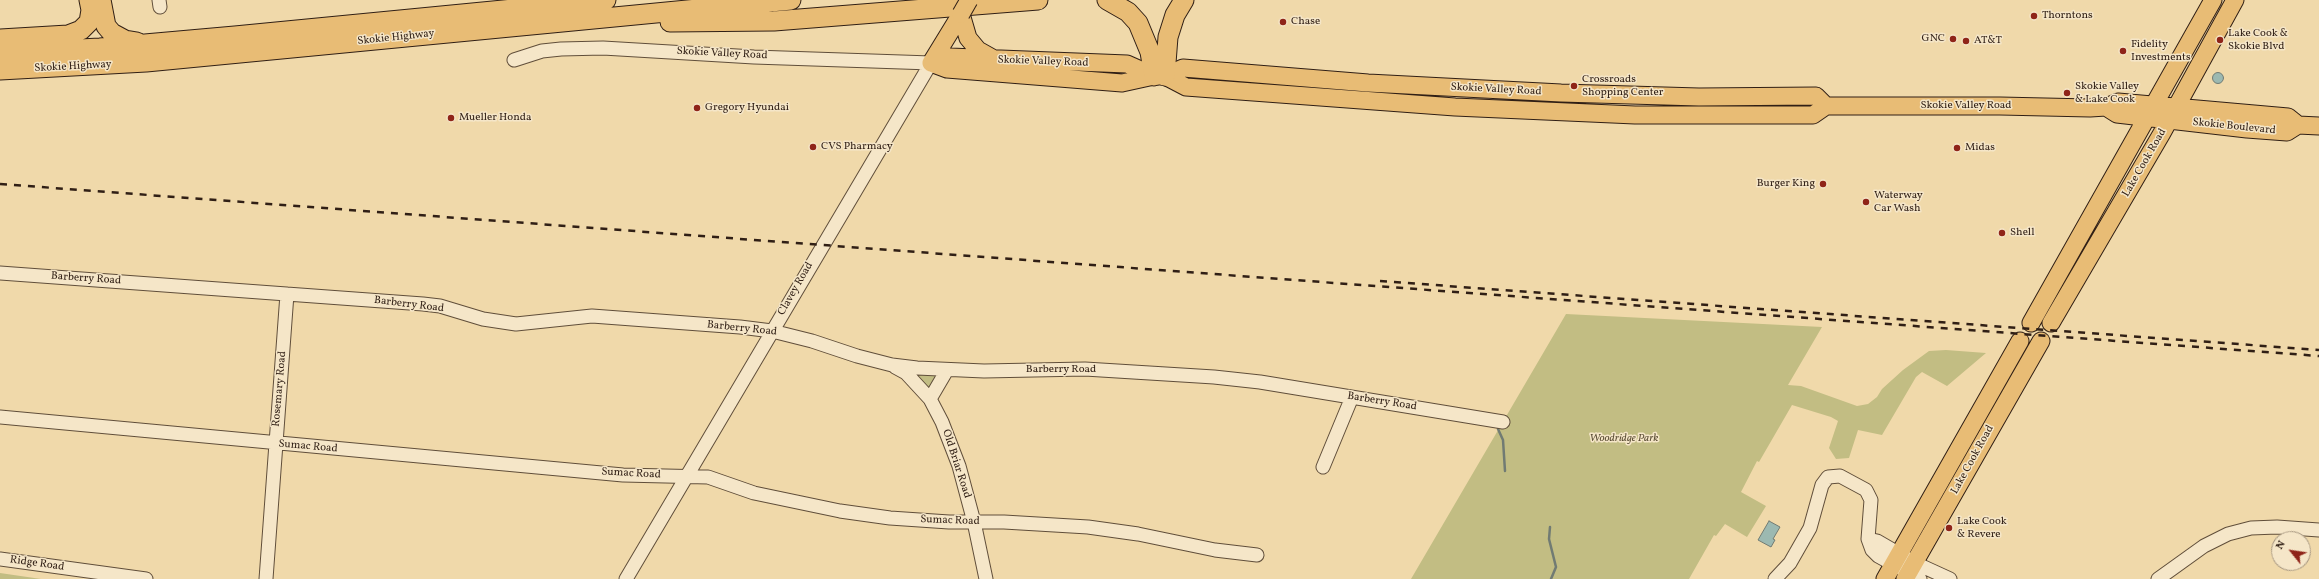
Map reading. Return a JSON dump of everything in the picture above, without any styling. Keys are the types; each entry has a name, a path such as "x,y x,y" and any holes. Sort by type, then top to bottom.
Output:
{"highway":[{"path":"0,39 68,35 81,30 88,22 91,10 90,0"},
{"path":"101,0 106,26 112,34 125,40 150,44"},
{"name":"Skokie Highway","path":"0,53 150,44 606,0"},
{"name":"Skokie Highway","path":"0,70 146,62 791,0"},
{"path":"539,24 562,27 684,22 774,21 1038,0"},
{"path":"1107,0 1128,12 1138,23 1159,76"},
{"path":"1159,76 1174,15 1184,0"}],"main road":[{"name":"Lake Cook Road","path":"2031,323 2213,0"},
{"name":"Lake Cook Road","path":"2051,323 2172,114 2235,0"},
{"path":"965,7 968,38 978,50 994,60"},
{"name":"Clavey Road","path":"931,63 965,7"},
{"name":"Skokie Valley Road","path":"931,63 950,57 994,60 1127,64 1186,87 1455,107 1560,112 1635,115 1814,115 1826,106 2000,106 2090,108 2106,107 2118,102 2150,111 2172,114"},
{"name":"Skokie Valley Road","path":"931,63 947,69 1122,83 1159,76 1183,68 1368,83 1561,94 1635,97 1816,96 1826,106"},
{"path":"1560,112 1561,94"},
{"path":"1635,97 1635,115"},
{"name":"Skokie Boulevard","path":"2172,114 2288,117 2298,125 2319,126"},
{"name":"Lake Cook Road","path":"1893,566 2020,341"},
{"name":"Lake Cook Road","path":"1912,574 2041,341"}],"street":[{"name":"Skokie Valley Road","path":"514,60 542,51 603,48 931,63"},
{"name":"Clavey Road","path":"626,579 931,63"},
{"name":"Barberry Road","path":"0,272 423,304 440,306 483,319 516,324 592,316 772,331 892,365 947,370 1132,370 1260,382 1503,422"},
{"name":"Rosemary Road","path":"266,579 275,444 288,294"},
{"name":"Old Briar Road","path":"892,365 906,373 930,399 942,422 956,459 974,522 986,579"},
{"path":"930,399 947,370"},
{"path":"1323,467 1352,397"},
{"name":"Sumac Road","path":"0,417 275,444 623,475 708,477 754,493 840,511 897,518 974,522 1011,522 1088,527 1138,534 1215,550 1257,554"},
{"path":"1775,579 1790,563 1810,528 1822,485 1828,477 1840,476 1866,490 1871,500 1868,539 1877,541 1893,566 1912,574 1950,579"},
{"path":"2158,579 2204,546 2228,534 2251,528 2277,527 2319,530"},
{"name":"Ridge Road","path":"0,559 146,579"}],"green space":[{"name":"Woodridge Park","path":"1566,314 1822,327 1788,385 1801,386 1857,406 1868,404 1877,397 1882,389 1903,370 1929,351 1946,350 1986,353 1947,386 1922,372 1916,377 1882,435 1858,430 1849,458 1836,459 1829,448 1838,421 1831,417 1792,405 1759,462 1757,461 1741,492 1766,506 1747,537 1725,524 1716,536 1714,535 1689,579 1411,579"},
{"path":"915,374 936,374 936,376 928,389"},
{"path":"0,573 41,579 0,579"}],"water":[{"path":"2216,73 2220,73 2222,74 2222,82 2216,83 2213,80 2213,76"},
{"path":"1769,521 1780,527 1773,539 1775,540 1771,547 1758,540"}],"waterway":[{"path":"1498,429 1503,440 1505,471"},
{"path":"1550,527 1549,539 1556,567 1551,579"}],"railway":[{"path":"0,184 2319,356"},
{"path":"1380,281 2319,350"}],"place":[{"name":"Thorntons","path":"2034,16"},
{"name":"Chase","path":"1283,22"},
{"name":"GNC","path":"1953,39"},
{"name":"Lake Cook & Skokie Blvd","path":"2220,40"},
{"name":"AT&T","path":"1966,41"},
{"name":"Fidelity Investments","path":"2123,51"},
{"name":"Crossroads Shopping Center","path":"1574,86"},
{"name":"Skokie Valley & Lake Cook","path":"2067,93"},
{"name":"Gregory Hyundai","path":"697,108"},
{"name":"Mueller Honda","path":"451,118"},
{"name":"CVS Pharmacy","path":"813,147"},
{"name":"Midas","path":"1957,148"},
{"name":"Burger King","path":"1823,184"},
{"name":"Waterway Car Wash","path":"1866,202"},
{"name":"Shell","path":"2002,233"},
{"name":"Lake Cook & Revere","path":"1949,528"}]}
